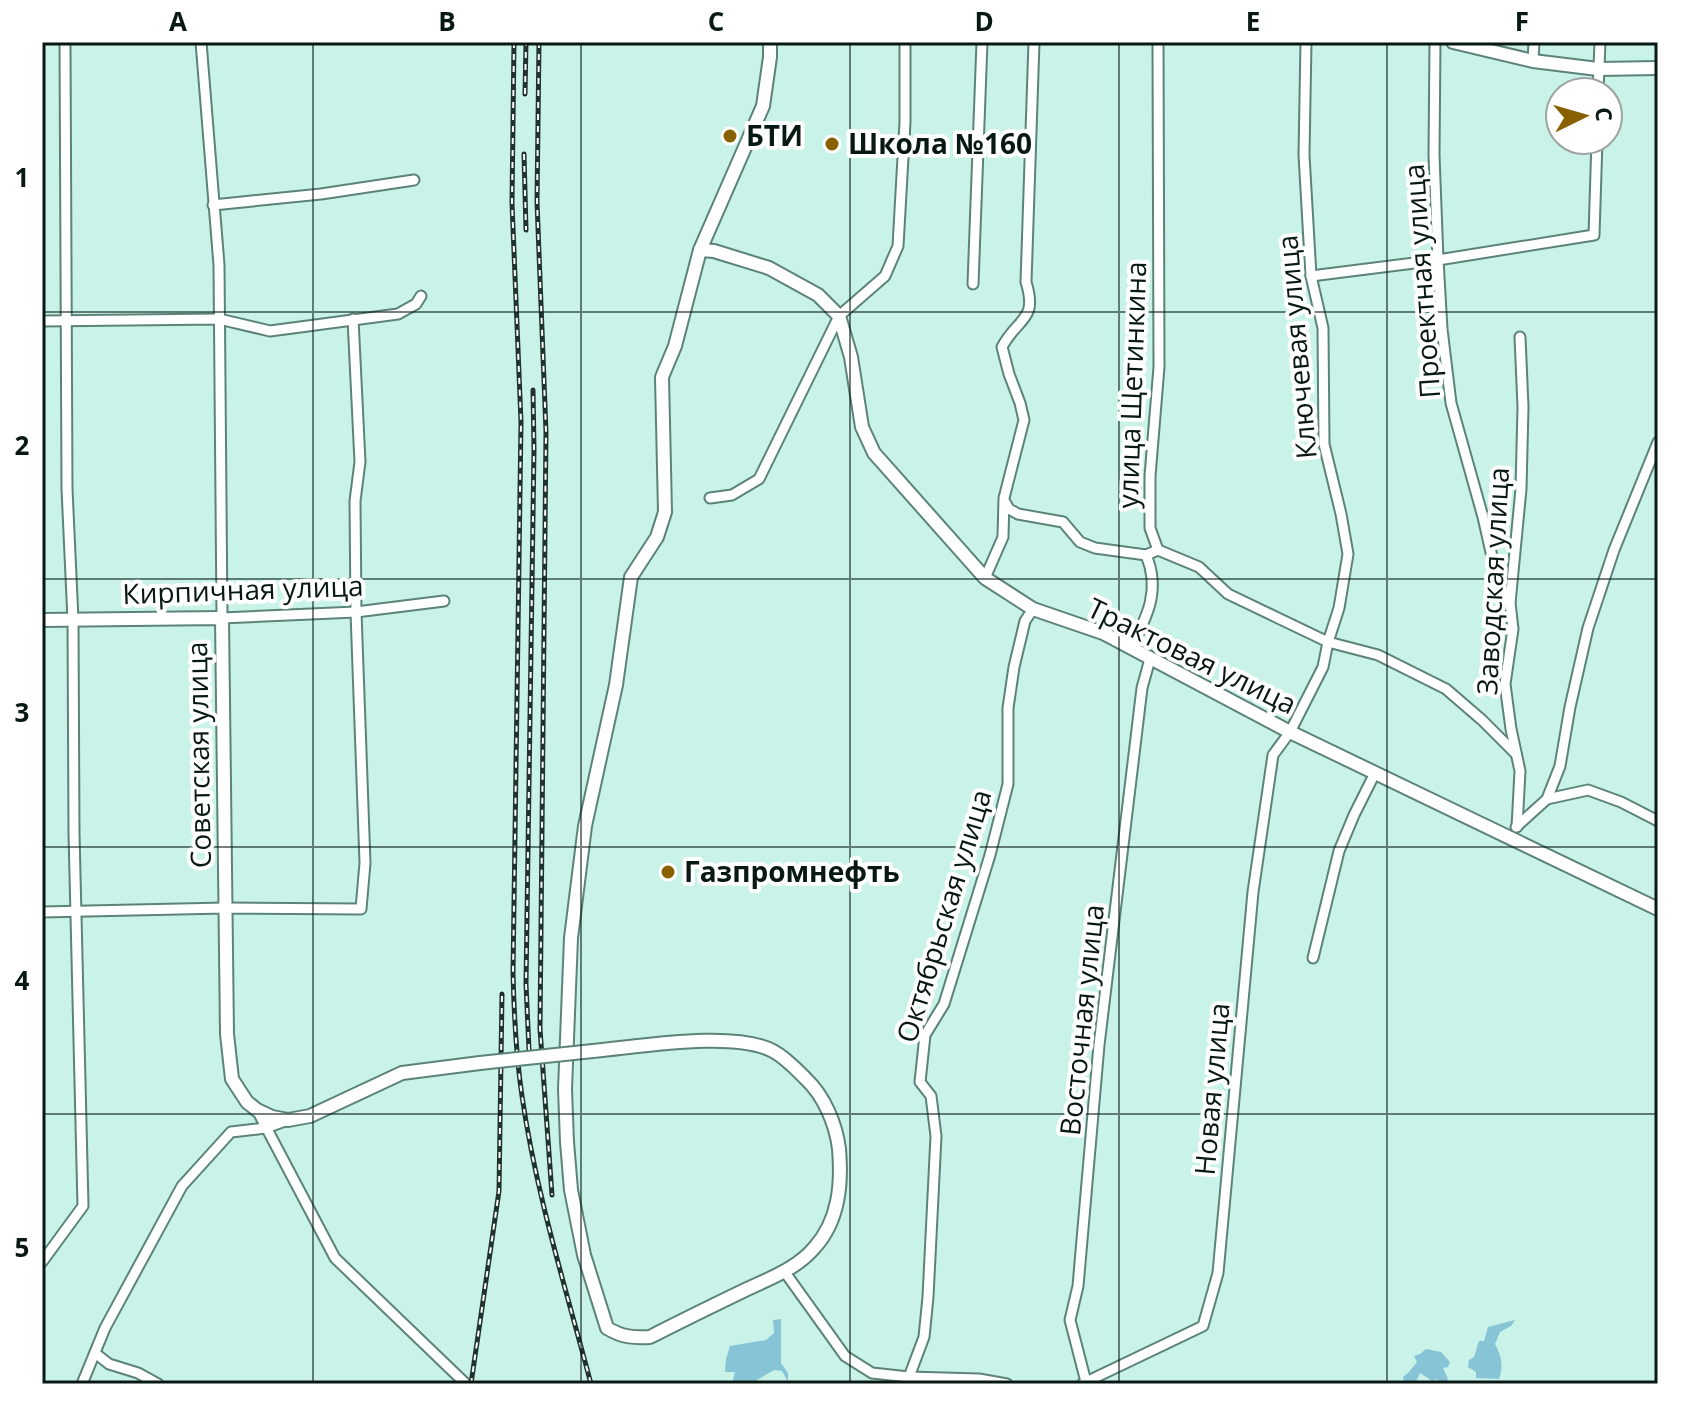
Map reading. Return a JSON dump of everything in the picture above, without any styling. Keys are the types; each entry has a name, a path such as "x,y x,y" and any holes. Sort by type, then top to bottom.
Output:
{"street":[{"path":"42,1262 83,1206 73,620 67,489 65,42"},
{"name":"Советская улица","path":"201,42 219,265 225,908 232,1079 247,1102 257,1110 335,1258 466,1384"},
{"path":"82,1384 105,1328 182,1186 231,1132 266,1128 310,1116 402,1073 480,1063 593,1051 698,1041 739,1041 772,1050 813,1085 827,1108 838,1140 838,1202 829,1226 816,1247 784,1271 650,1337 620,1336 607,1328 584,1255 571,1190 565,1089 571,938 585,826 616,685 631,577 657,537 665,512 662,377 675,346 700,250 763,106 770,42"},
{"path":"710,498 732,495 759,479 839,316 885,276 898,246 905,122 905,42"},
{"path":"973,284 982,42"},
{"path":"985,578 1003,537 1004,498 1024,420 1002,347 1030,310 1026,282 1034,42"},
{"name":"улица Щетинкина","path":"1158,42 1159,367 1150,489 1150,528 1158,550"},
{"name":"Ключевая улица","path":"1290,732 1323,667 1339,608 1348,554 1324,444 1323,328 1311,276 1304,155 1306,42"},
{"name":"Проектная улица","path":"1435,42 1434,155 1438,260 1451,403 1498,583 1510,603"},
{"path":"1453,42 1533,61 1598,69 1658,68"},
{"path":"1533,61 1534,42"},
{"path":"1598,76 1600,42"},
{"path":"1311,276 1594,235 1596,156"},
{"path":"213,205 321,194 414,180"},
{"path":"700,250 714,251 769,268 818,295 839,316"},
{"path":"42,321 219,319 270,331 398,314 416,304 421,296"},
{"name":"Трактовая улица","path":"839,316 851,357 862,427 874,453 985,578 1033,609 1103,633 1290,732 1375,773 1513,832 1658,909"},
{"path":"42,912 361,909 365,863 355,501 360,462 353,320"},
{"name":"Заводская улица","path":"1513,832 1520,771 1505,684 1513,629 1510,603 1521,489 1523,407 1520,337"},
{"path":"1513,832 1547,799 1560,766 1588,628 1614,550 1658,442"},
{"path":"1004,498 1009,509 1018,514 1063,522 1080,542 1095,548 1146,555 1158,550 1199,567 1228,594 1328,642 1378,655 1446,689 1516,754"},
{"path":"1131,648 1147,619 1151,601 1153,584 1146,555"},
{"name":"Кирпичная улица","path":"42,620 222,618 356,612 444,601"},
{"name":"Октябрьская улица","path":"909,1377 924,1337 936,1136 931,1096 920,1082 925,1035 944,1004 990,855 1008,784 1008,708 1025,621 1033,609"},
{"name":"Восточная улица","path":"1084,1383 1070,1320 1078,1286 1099,1045 1137,727 1142,688 1150,659"},
{"name":"Новая улица","path":"1084,1383 1203,1326 1218,1273 1253,892 1273,755 1290,732"},
{"path":"1313,958 1339,851 1375,773"},
{"path":"1547,799 1588,790 1658,821"},
{"path":"257,1110 288,1120"},
{"path":"784,1271 845,1356 872,1373 979,1379 1007,1384"},
{"path":"95,1353 109,1364 138,1373 158,1384"}],"water":[{"path":"781,1319 781,1363 788,1373 788,1382 782,1371 774,1370 757,1380 756,1384 749,1384 748,1381 732,1384 735,1372 725,1372 730,1346 766,1340 774,1333 773,1320"},
{"path":"1515,1320 1500,1332 1495,1344 1501,1361 1499,1379 1476,1378 1476,1372 1468,1367 1469,1360 1474,1357 1479,1341 1484,1341 1488,1327"},
{"path":"1426,1349 1441,1352 1450,1362 1448,1367 1443,1368 1448,1379 1445,1384 1438,1384 1437,1379 1432,1381 1420,1373 1415,1384 1404,1384 1403,1377 1417,1362 1414,1356"}],"railway":[{"path":"514,42 512,203 521,422 513,973 515,1019 520,1081 535,1169 591,1384"},
{"path":"525,94 526,42"},
{"path":"539,42 537,202 546,432 540,1029 552,1195"},
{"path":"524,154 526,230"},
{"path":"529,1050 526,984 533,390"},
{"path":"471,1384 499,1191 502,994"}],"place":[{"name":"БТИ","path":"730,136"},
{"name":"Школа №160","path":"832,144"},
{"name":"Газпромнефть","path":"668,872"}]}
